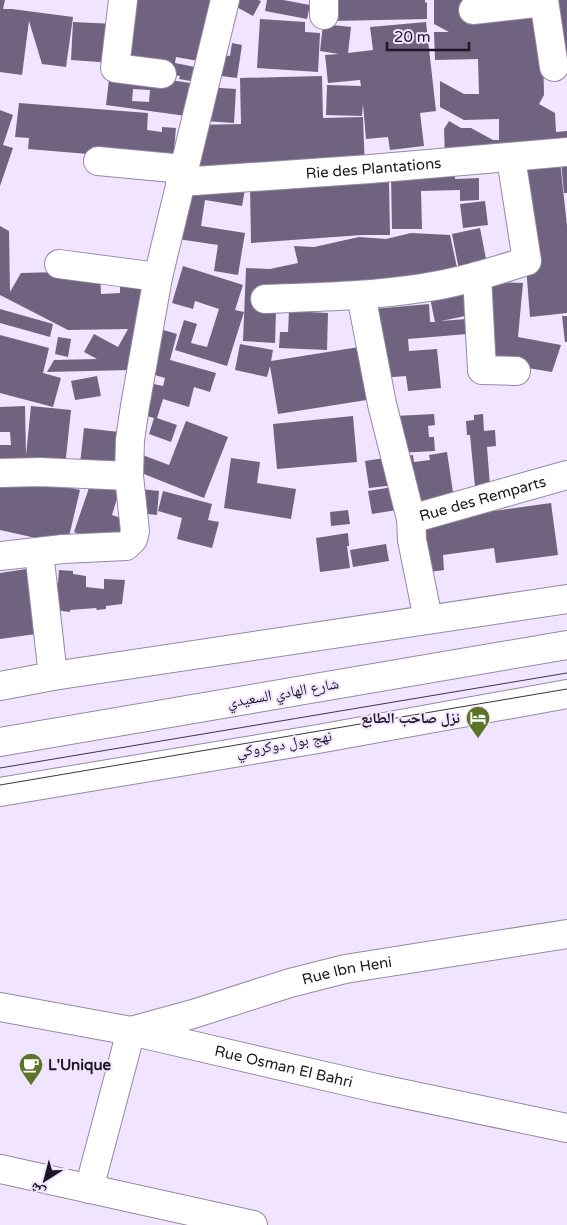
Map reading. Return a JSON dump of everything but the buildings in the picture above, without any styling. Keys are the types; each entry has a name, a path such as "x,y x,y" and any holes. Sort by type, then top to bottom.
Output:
{"street":[{"path":"123,0 115,68 162,74"},
{"path":"0,556 126,546 133,539 136,530 129,476 130,440 158,277 225,0"},
{"path":"473,10 544,1 554,68"},
{"name":"Rie des Plantations","path":"98,161 182,176 511,158 567,152"},
{"path":"265,299 361,295 424,288 477,276 527,261 511,158"},
{"path":"59,264 158,277"},
{"path":"477,276 482,370 516,371"},
{"path":"361,295 382,404 411,519"},
{"path":"0,474 40,472 129,476"},
{"name":"Rue des Remparts","path":"428,619 412,540 411,519 567,475"},
{"path":"39,552 52,676"},
{"path":"0,686 52,676 567,599"},
{"name":"شارع الهادي السعيدي","path":"0,742 567,645"},
{"name":"نهج بول دوكروكي","path":"0,792 328,737 567,694"},
{"name":"Rue Ibn Heni","path":"131,1031 193,1014 290,983 345,969 567,934"},
{"name":"Rue Osman El Bahri","path":"0,1007 131,1031 376,1088 567,1128"},
{"path":"88,1189 131,1031"},
{"path":"0,1169 253,1225"}],"tram line":[{"path":"0,768 567,673"},
{"path":"0,785 567,689"}],"place":[{"name":"نزل صاحب الطابع","path":"478,739"},
{"name":"L'Unique","path":"31,1086"}]}
